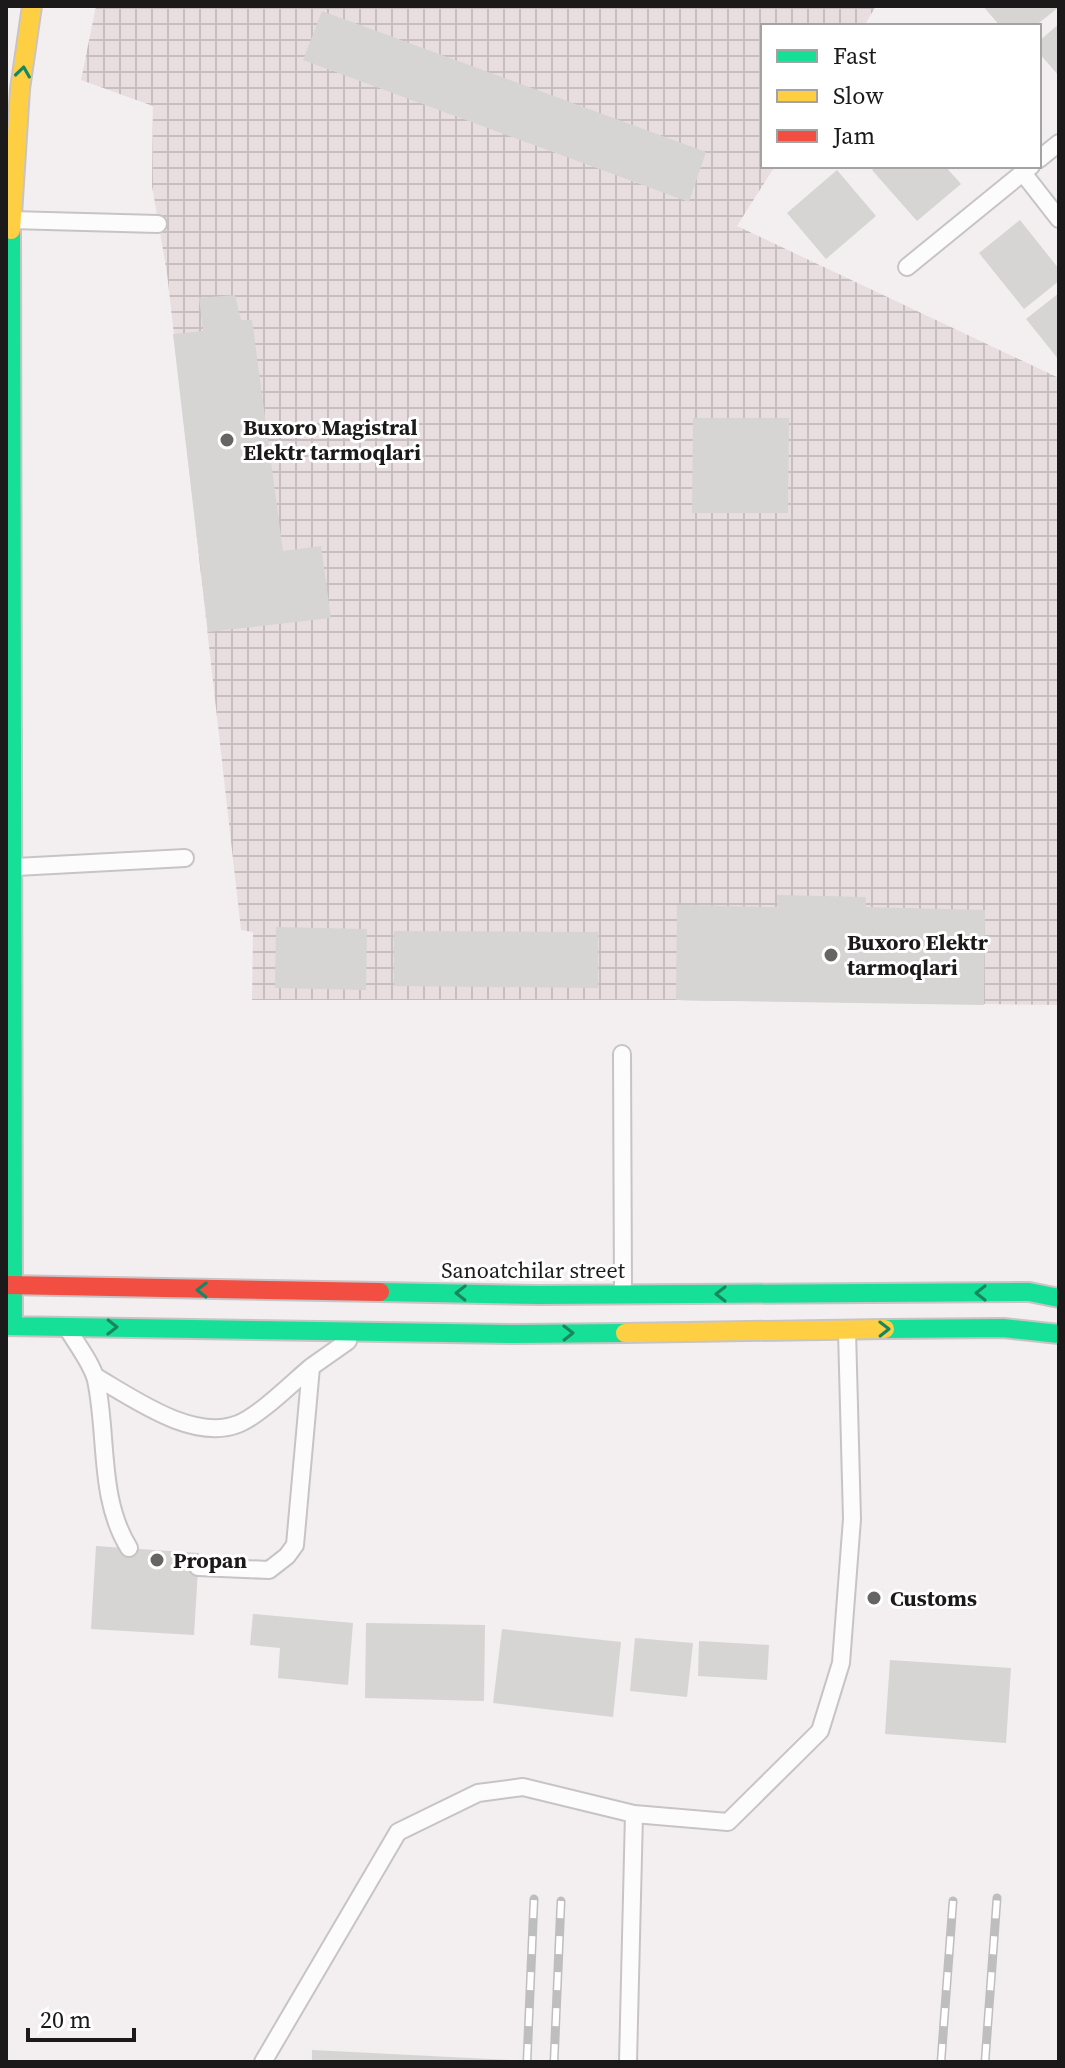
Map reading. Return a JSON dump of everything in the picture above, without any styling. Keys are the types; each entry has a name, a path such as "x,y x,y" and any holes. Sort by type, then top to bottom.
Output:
{"main road":[{"path":"10,1326 14,867 10,220 20,89 32,6"},
{"name":"Sanoatchilar street","path":"10,1285 623,1294 1059,1334"},
{"name":"Sanoatchilar street","path":"10,1326 514,1334 845,1312 1029,1292 1059,1298"}],"lane":[{"path":"1041,157 1059,143"},
{"path":"907,267 1027,169 1059,219"},
{"path":"10,220 158,224"},
{"path":"14,867 185,858"},
{"path":"622,1054 623,1294"},
{"path":"263,2062 398,1832 478,1793 523,1787 634,1814 728,1822 820,1731 841,1663 852,1519 845,1312"},
{"path":"67,1326 96,1377 110,1499 118,1530 129,1548"},
{"path":"96,1377 172,1420 213,1428 237,1425 361,1331"},
{"path":"198,1567 269,1570 295,1545 311,1367"},
{"path":"628,2062 634,1814"}],"shaded area":[{"path":"96,6 876,6 865,24 761,24 761,168 774,168 737,226 1059,378 1059,1005 676,1000 252,1000 253,932 241,930 167,273 152,186 153,106 81,80"}],"building":[{"path":"983,6 1059,6 1038,24 998,24"},
{"path":"322,11 706,152 689,202 303,60"},
{"path":"1059,24 1059,76 1041,55 1041,39"},
{"path":"947,168 961,184 917,221 872,170"},
{"path":"837,170 876,216 826,259 787,213"},
{"path":"1020,220 1059,269 1059,281 1024,309 979,253"},
{"path":"1059,293 1059,360 1026,319"},
{"name":"Buxoro Magistral Elektr tarmoqlari","path":"235,295 241,320 252,320 283,551 321,546 331,618 208,632 173,334 203,331 199,298"},
{"path":"693,418 789,418 788,513 692,513"},
{"name":"Buxoro Elektr tarmoqlari","path":"777,895 866,897 866,907 985,910 984,1005 676,1000 677,905 778,907"},
{"path":"276,927 367,929 366,990 275,988"},
{"path":"394,931 598,932 598,988 394,986"},
{"path":"96,1546 199,1553 194,1635 91,1629"},
{"path":"253,1614 353,1623 348,1685 278,1678 280,1648 250,1645"},
{"path":"366,1623 485,1625 484,1701 365,1698"},
{"path":"502,1629 621,1642 613,1717 493,1703"},
{"path":"635,1638 693,1643 687,1697 630,1691"},
{"path":"699,1641 769,1645 767,1680 698,1676"},
{"path":"890,1660 1011,1668 1006,1743 885,1734"},
{"path":"312,2050 510,2060 510,2062 312,2062"}],"railway":[{"path":"985,2062 997,1898"},
{"path":"527,2062 534,1899"},
{"path":"554,2062 561,1901"},
{"path":"941,2062 953,1901"}],"traffic: fast":[{"path":"11,230 13,1323"},
{"path":"380,1292 539,1295 1029,1292 1059,1298"},
{"path":"6,1326 625,1333"},
{"path":"885,1329 1003,1328 1059,1334"}],"traffic: slow":[{"path":"11,230 20,89 32,6"},
{"path":"625,1333 885,1329"}],"traffic: jam":[{"path":"6,1285 380,1292"}],"place":[{"name":"Buxoro Magistral Elektr tarmoqlari","path":"227,440"},
{"name":"Buxoro Elektr tarmoqlari","path":"831,955"},
{"name":"Propan","path":"157,1560"},
{"name":"Customs","path":"874,1598"}]}
